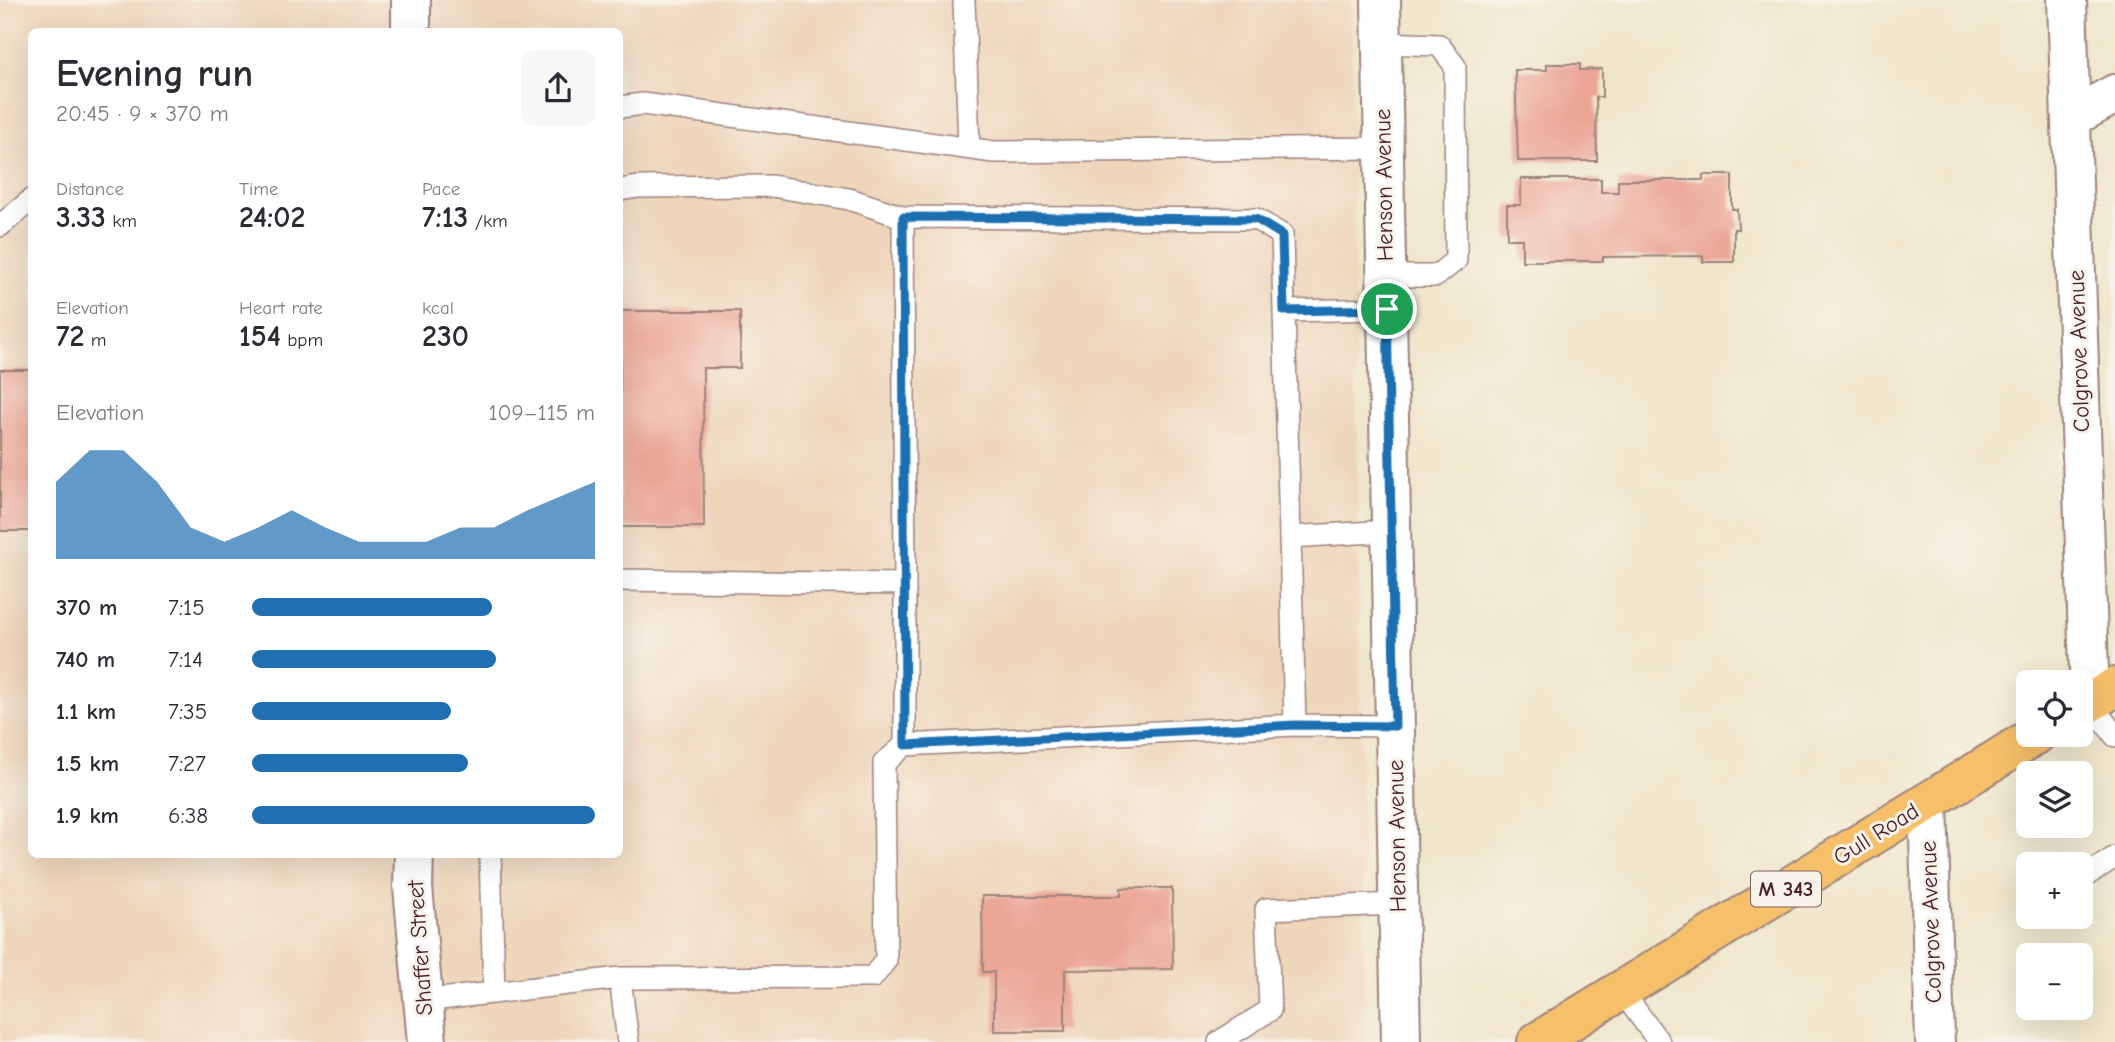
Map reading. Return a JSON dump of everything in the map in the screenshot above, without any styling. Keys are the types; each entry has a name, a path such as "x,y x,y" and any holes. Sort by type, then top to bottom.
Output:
{"main road":[{"name":"Gull Road","path":"1537,1042 2017,747"}],"street":[{"path":"411,0 411,28"},
{"name":"Henson Avenue","path":"1381,0 1401,1042"},
{"name":"Colgrove Avenue","path":"2067,0 2095,699"},
{"path":"2071,118 2115,94"},
{"name":"Colgrove Avenue","path":"1928,802 1935,1042"},
{"name":"Shaffer Street","path":"414,858 427,1042"}],"lane":[{"path":"964,0 969,149"},
{"path":"1284,311 1386,292 1436,276 1456,260 1455,66 1439,46 1381,43"},
{"path":"623,107 643,104 994,152 1384,148"},
{"path":"623,190 638,187 772,186 849,199 903,217 1256,219 1282,235 1296,725"},
{"path":"0,226 28,202"},
{"path":"903,217 905,745"},
{"path":"1290,537 1391,531"},
{"path":"623,580 905,584"},
{"path":"2095,699 2115,736"},
{"path":"423,1000 620,978 873,977 886,960 884,763 905,745 1296,725 1395,726"},
{"path":"2093,871 2115,857"},
{"path":"490,858 494,993"},
{"path":"1219,1042 1270,1010 1266,909 1399,904"},
{"path":"620,978 628,1042"},
{"path":"1621,990 1659,1042"}],"shaded area":[{"path":"0,0 1351,0 1365,1042 0,1042"}],"building":[{"path":"1547,64 1580,64 1580,70 1602,69 1602,97 1596,97 1597,161 1518,161 1515,70 1547,70"},
{"path":"1703,175 1732,175 1732,209 1737,209 1738,229 1734,229 1734,262 1703,262 1703,256 1603,257 1603,261 1522,261 1522,239 1507,239 1507,205 1521,205 1521,179 1601,179 1601,192 1618,192 1618,180 1703,180"},
{"path":"623,311 740,311 740,368 703,368 704,527 623,527"},
{"path":"0,370 28,370 28,531 0,531"},
{"path":"1121,888 1172,888 1173,969 1065,970 1065,1031 994,1031 994,972 983,972 982,896 1121,896"}],"route":[{"path":"903,217 1256,219 1282,235 1284,311 1387,309 1395,726 1296,725 905,745 903,217"}]}
